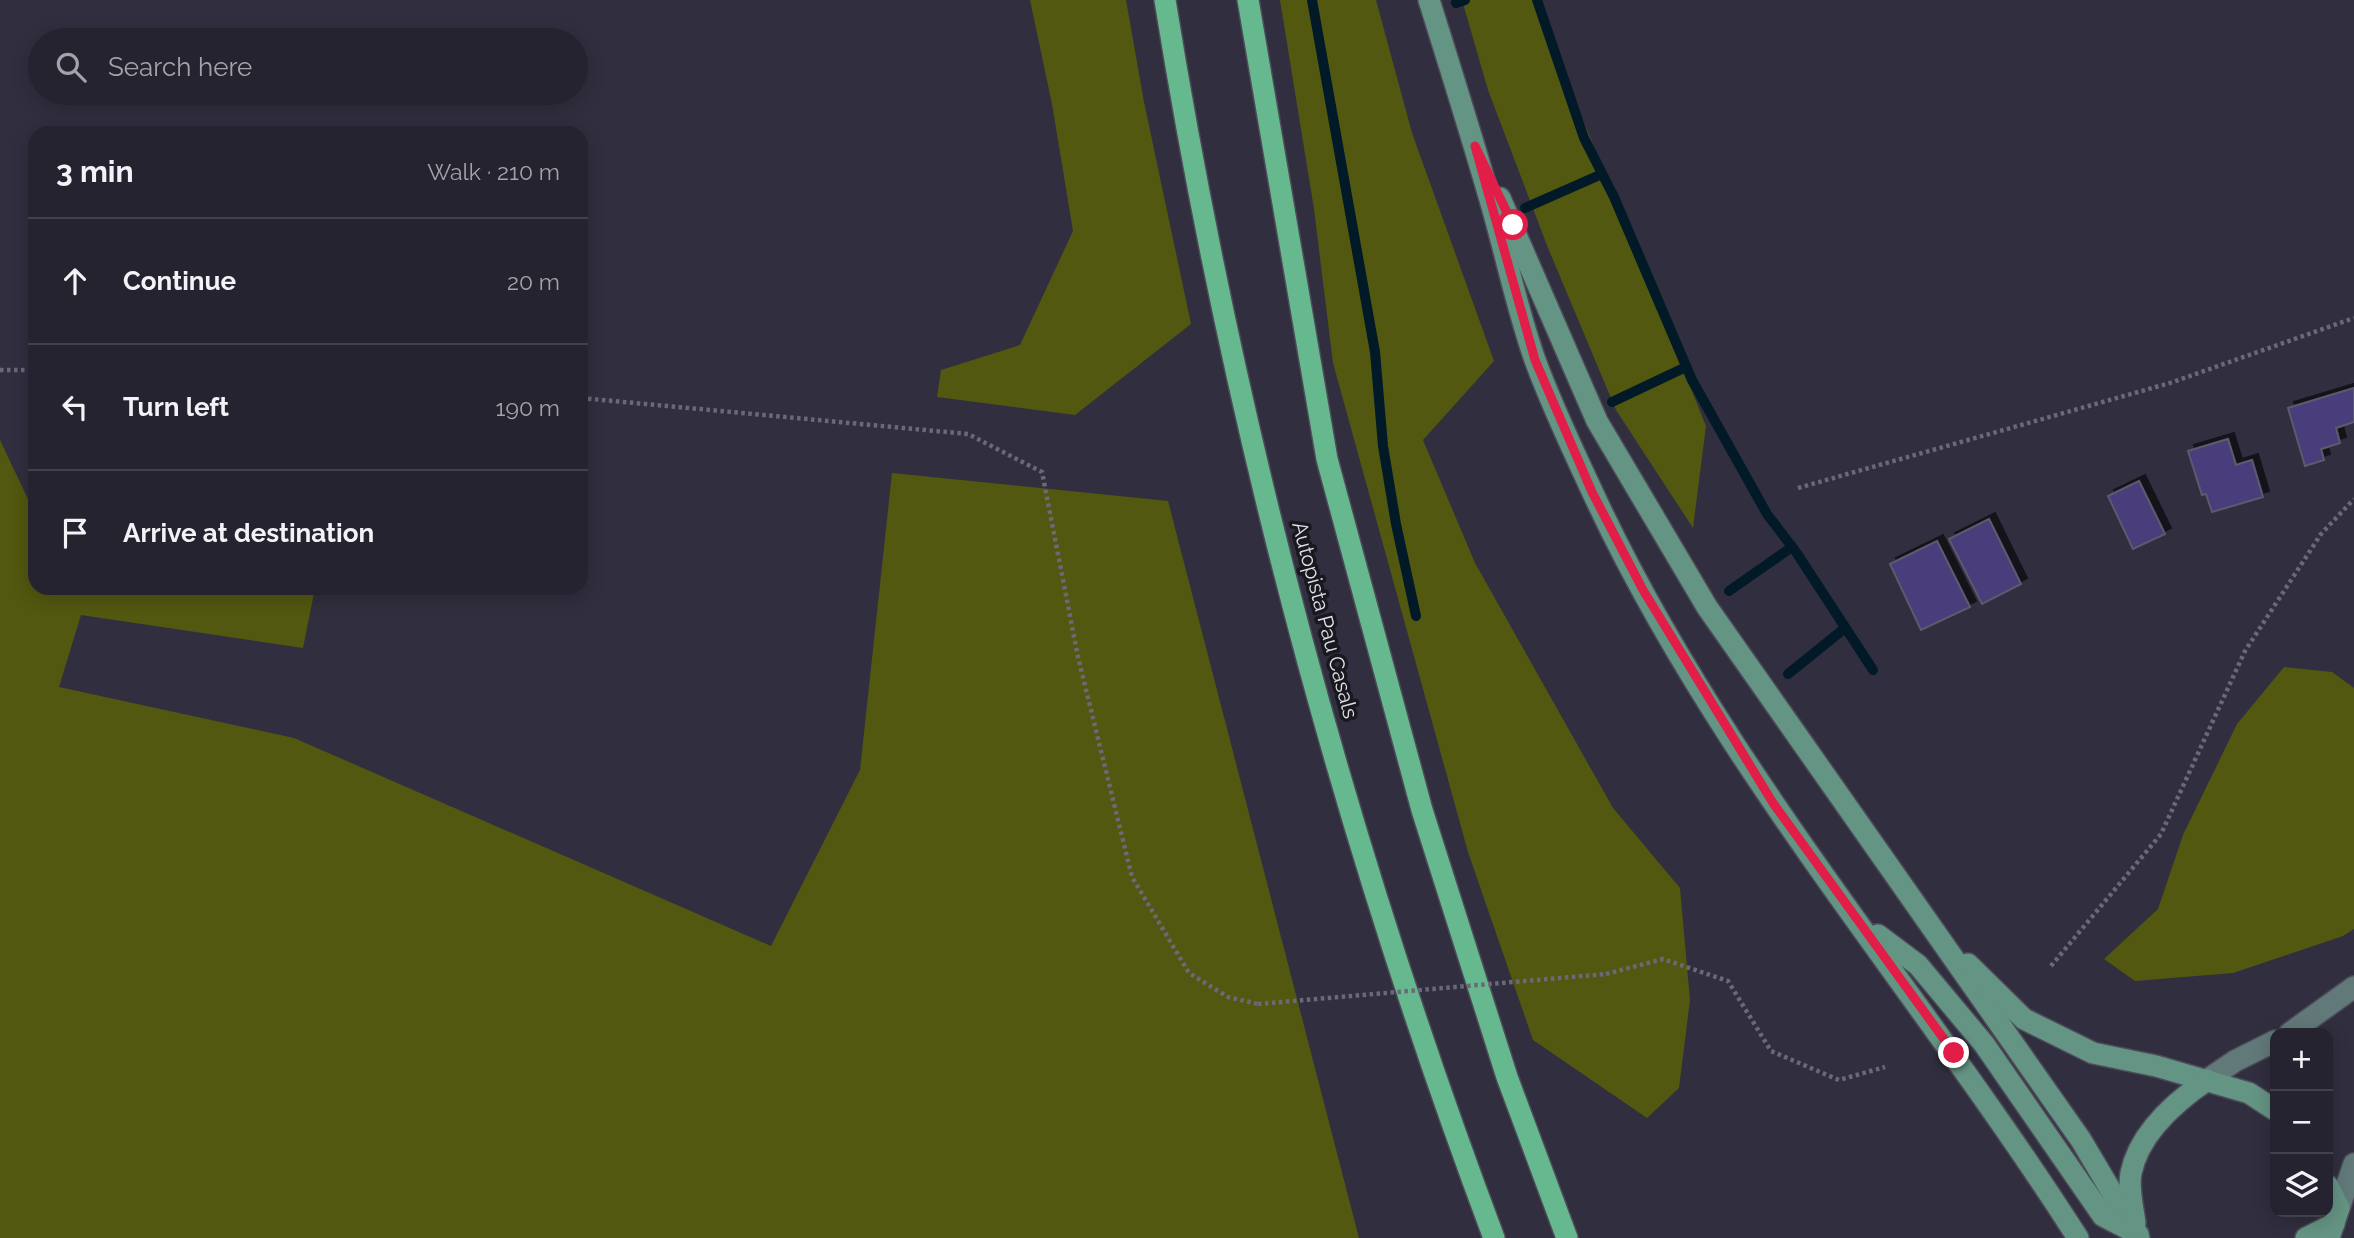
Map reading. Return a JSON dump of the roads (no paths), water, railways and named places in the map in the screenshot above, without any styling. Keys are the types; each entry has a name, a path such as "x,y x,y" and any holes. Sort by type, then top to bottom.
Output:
{"highway":[{"name":"Autopista Pau Casals","path":"1165,0 1211,248 1276,534 1369,874 1452,1126 1494,1238"},
{"name":"Autopista Pau Casals","path":"1248,0 1327,459 1422,810 1507,1077 1567,1238"}],"main road":[{"path":"1429,0 1475,146 1535,360 1592,492 1643,590 1704,695 1773,803 2021,1148 2078,1238"},
{"path":"1475,146 1597,421 1656,524 1707,607 1781,717 2081,1140 2139,1237"},
{"path":"1859,921 1917,965 1984,1044 2103,1216 2139,1237"},
{"path":"1933,931 2024,1019 2093,1053 2207,1080 2249,1093 2270,1107"},
{"path":"2139,1237 2130,1187 2132,1170 2155,1124 2180,1098 2207,1080"},
{"path":"2306,1238 2334,1223"}],"street":[{"path":"2297,1028 2354,987"},
{"path":"2207,1080 2235,1061 2270,1044"},
{"path":"2334,1223 2354,1164"}],"waterway":[{"path":"1312,0 1375,352 1383,446 1396,524 1416,616"},
{"path":"1456,3 1465,0"},
{"path":"1537,0 1584,138 1614,197 1692,380 1767,514 1796,552 1873,670"},
{"path":"1525,208 1602,174"},
{"path":"1612,402 1686,367"},
{"path":"1729,591 1792,547"},
{"path":"1788,674 1845,628"}]}
